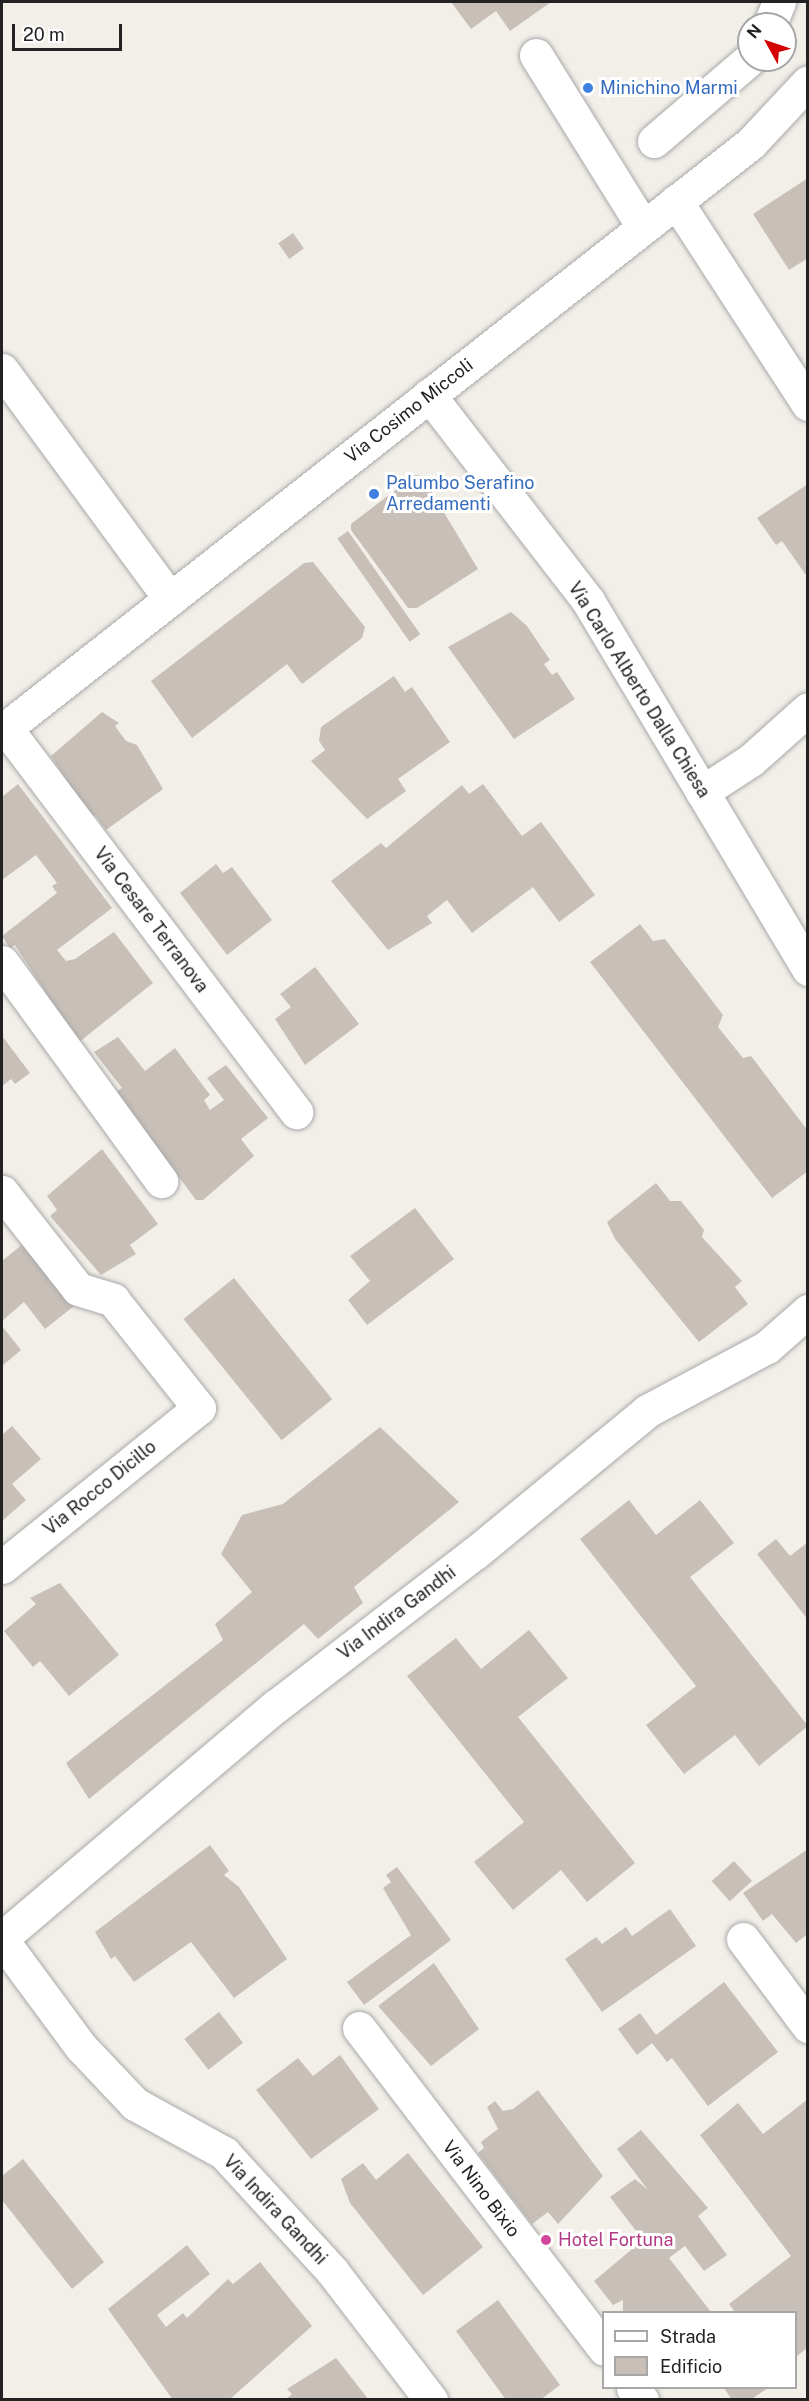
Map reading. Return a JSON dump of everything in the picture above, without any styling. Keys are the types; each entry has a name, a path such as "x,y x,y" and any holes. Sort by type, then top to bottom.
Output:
{"street":[{"path":"536,55 643,227"},
{"path":"654,141 737,70"},
{"name":"Via Cosimo Miccoli","path":"3,729 751,143 807,82"},
{"path":"676,201 807,404"},
{"path":"2,370 170,598"},
{"name":"Via Carlo Alberto Dalla Chiesa","path":"429,394 588,601 807,969"},
{"path":"702,792 751,760 807,709"},
{"name":"Via Cesare Terranova","path":"3,729 296,1112"},
{"path":"2,962 161,1181"},
{"name":"Via Rocco Dicillo","path":"2,1192 78,1289 113,1300 199,1408 2,1568"},
{"name":"Via Indira Gandhi","path":"431,2400 332,2271 240,2170 224,2154 135,2104 81,2047 2,1939 276,1706 475,1553 647,1411 767,1347 807,1311"},
{"path":"743,1939 807,2026"},
{"name":"Via Nino Bixio","path":"359,2028 602,2348"}],"building":[{"path":"451,2 551,2 510,31 496,11 471,29"},
{"path":"808,178 808,258 789,270 753,214"},
{"path":"293,233 304,249 289,259 278,243"},
{"path":"415,475 422,476 478,569 417,608 408,608 351,530 351,524"},
{"path":"808,484 808,578 782,541 776,545 757,518"},
{"path":"348,531 420,634 410,642 337,538"},
{"path":"313,562 365,627 362,638 302,684 287,664 192,738 151,681 304,563"},
{"path":"511,612 527,626 550,660 544,664 552,675 557,672 575,699 514,739 448,647"},
{"path":"394,676 405,692 412,687 450,742 398,779 406,791 367,819 311,761 325,750 319,741 321,727"},
{"path":"102,712 119,723 115,726 126,741 137,745 163,789 106,830 95,815 91,818 51,756"},
{"path":"18,784 112,908 57,950 66,961 75,959 114,932 153,983 78,1043 44,999 48,996 15,945 10,948 2,936 57,893 52,886 57,883 36,855 2,880 2,797"},
{"path":"483,784 522,836 541,822 595,895 559,922 533,887 472,933 447,900 427,916 432,923 388,950 331,881 381,843 386,848 462,785 469,794"},
{"path":"216,864 223,873 232,867 272,920 227,955 180,893"},
{"path":"640,924 653,941 665,939 723,1015 718,1027 743,1058 751,1056 808,1131 808,1171 772,1198 590,962"},
{"path":"315,967 359,1024 305,1065 275,1019 291,1007 280,994"},
{"path":"2,1036 30,1073 15,1084 11,1079 2,1086"},
{"path":"118,1037 145,1071 175,1048 210,1095 204,1100 210,1110 224,1100 207,1078 226,1065 268,1118 241,1139 254,1156 203,1200 196,1200 116,1092 122,1088 94,1052"},
{"path":"102,1149 158,1224 130,1245 136,1254 101,1275 50,1216 57,1210 47,1196"},
{"path":"656,1183 670,1201 681,1201 704,1230 702,1237 742,1281 735,1287 748,1304 699,1342 615,1239 607,1222"},
{"path":"415,1208 454,1259 367,1325 348,1300 370,1281 350,1256"},
{"path":"24,1243 74,1306 45,1329 24,1302 2,1321 2,1261"},
{"path":"234,1278 332,1399 282,1440 183,1319"},
{"path":"2,1326 21,1350 2,1366"},
{"path":"12,1426 41,1459 12,1484 26,1500 2,1521 2,1435"},
{"path":"380,1427 459,1502 354,1587 363,1603 318,1639 304,1624 89,1799 66,1763 223,1640 215,1624 252,1592 221,1554 242,1515 283,1504"},
{"path":"629,1500 656,1535 700,1500 734,1543 690,1577 808,1726 759,1766 735,1735 684,1774 646,1725 696,1686 580,1539"},
{"path":"776,1539 790,1556 808,1542 808,1620 757,1554"},
{"path":"60,1583 119,1655 69,1696 40,1661 33,1667 4,1631 36,1604 30,1598"},
{"path":"529,1630 568,1678 518,1717 635,1863 587,1902 561,1870 513,1910 474,1862 524,1822 407,1676 456,1638 481,1669"},
{"path":"210,1845 229,1871 224,1875 239,1887 287,1959 234,1998 191,1942 134,1982 115,1956 111,1959 95,1932"},
{"path":"808,1849 808,1934 796,1943 772,1914 763,1921 743,1893"},
{"path":"734,1861 752,1881 730,1901 712,1881"},
{"path":"397,1867 451,1940 364,2005 347,1982 411,1935 383,1888 391,1882 386,1875"},
{"path":"670,1909 696,1946 602,2012 565,1959 596,1937 602,1944 626,1927 632,1936"},
{"path":"434,1963 479,2029 431,2066 378,2006"},
{"path":"724,1982 778,2052 708,2106 672,2058 667,2062 652,2043 637,2055 618,2029 640,2013 656,2035"},
{"path":"219,2012 243,2043 208,2070 184,2039"},
{"path":"340,2055 379,2109 311,2159 256,2090 298,2058 313,2076"},
{"path":"538,2090 603,2176 558,2224 548,2212 532,2224 478,2153 484,2148 481,2142 498,2129 487,2107 495,2101 503,2111 513,2109"},
{"path":"808,2099 808,2347 797,2356 797,2311 734,2311 729,2304 791,2256 700,2135 738,2103 763,2134"},
{"path":"641,2130 708,2208 698,2216 727,2255 704,2271 685,2246 669,2258 710,2311 623,2311 623,2300 613,2305 594,2281 643,2240 610,2197 635,2179 648,2190 617,2149"},
{"path":"408,2153 483,2247 423,2295 350,2203 341,2179 363,2163 376,2180"},
{"path":"23,2159 104,2262 72,2289 2,2200 2,2176"},
{"path":"187,2245 210,2274 157,2315 166,2327 183,2313 187,2318 228,2279 233,2284 260,2262 312,2326 229,2400 173,2400 108,2309"},
{"path":"498,2300 560,2385 540,2400 506,2400 456,2331"},
{"path":"336,2358 369,2400 285,2400 292,2394 287,2389"},
{"path":"725,2389 766,2389 750,2400 732,2400"}],"place":[{"name":"Minichino Marmi","path":"588,88"},
{"name":"Palumbo Serafino Arredamenti","path":"374,494"},
{"name":"Hotel Fortuna","path":"546,2240"}]}
